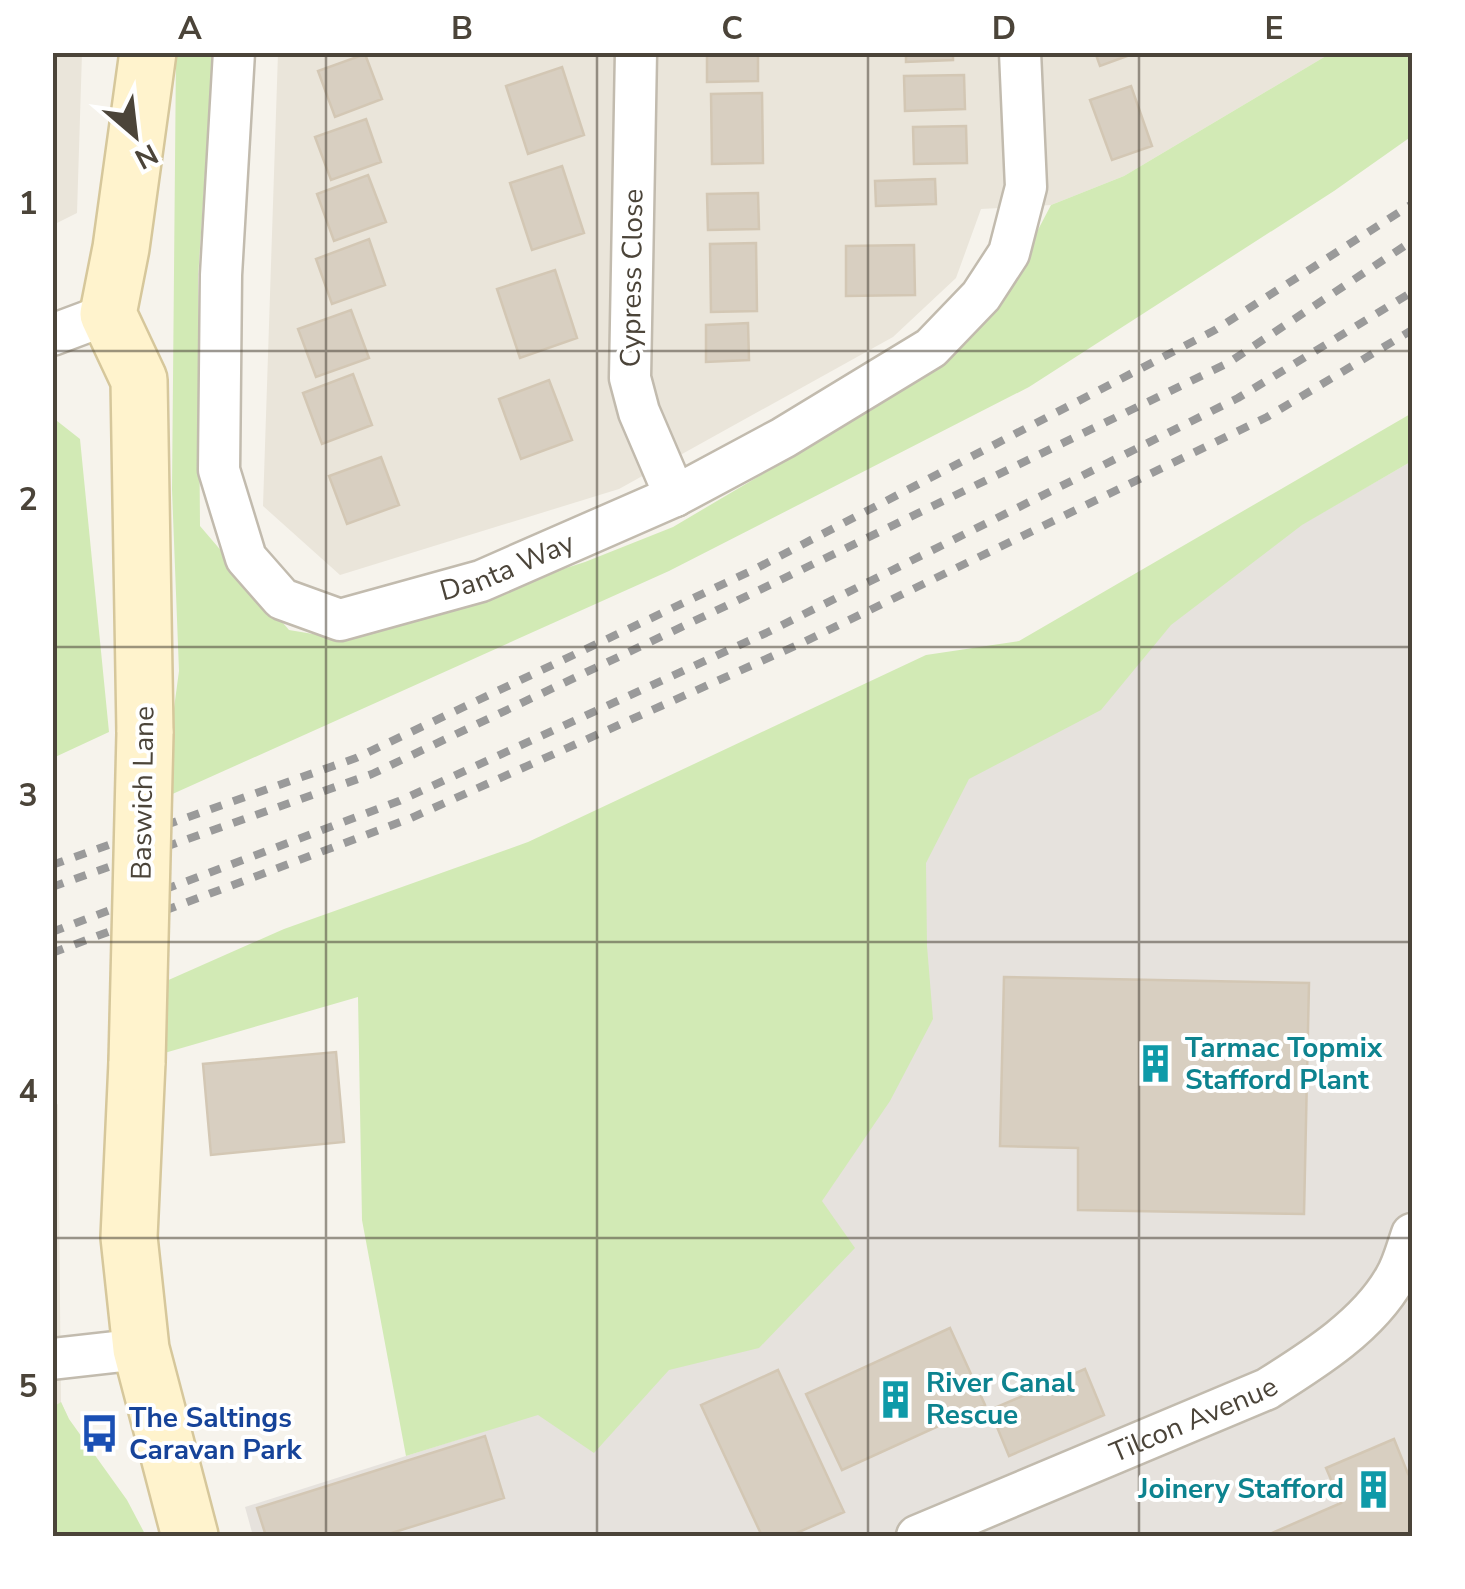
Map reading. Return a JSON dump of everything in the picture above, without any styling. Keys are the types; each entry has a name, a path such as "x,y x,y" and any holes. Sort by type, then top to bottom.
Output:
{"street":[{"path":"52,334 108,314 148,52"},
{"name":"Danta Way","path":"234,52 221,275 219,470 246,558 282,599 340,620 482,581 675,496 783,438 931,348 982,296 1009,253 1026,187 1020,52"},
{"name":"Cypress Close","path":"636,52 630,378 639,412 675,496"},
{"name":"Baswich Lane","path":"108,314 139,380 145,733 129,1238 141,1348 190,1536"},
{"name":"Tilcon Avenue","path":"918,1536 1267,1389 1317,1357 1370,1310 1395,1278 1412,1234"},
{"path":"52,1359 141,1348"}],"shaded area":[{"path":"53,52 82,53 77,213 53,225"},
{"path":"278,53 1331,53 1124,176 1051,205 981,209 956,278 893,337 619,489 340,575 263,506"},
{"path":"1412,461 1412,1536 253,1536 245,1507 538,1414 639,925 1122,628"},
{"name":"The Saltings Caravan Park","path":"58,1104 61,1402 122,1536 53,1536 52,1107"}],"green space":[{"path":"176,53 213,53 198,278 200,526 289,630 343,639 585,562 673,527 842,427 996,310 1051,205 1124,176 1331,53 1412,53 1412,136 1334,191 1029,387 669,571 168,796 179,671 172,490"},
{"path":"1412,413 1412,461 1302,525 1171,625 1101,710 969,779 926,863 933,1019 890,1101 822,1201 855,1248 759,1348 669,1370 594,1453 538,1415 406,1456 362,1220 358,997 161,1054 164,982 284,929 528,842 926,655 1019,641"},
{"path":"52,417 80,439 109,732 53,758"},
{"name":"The Saltings Caravan Park","path":"61,1402 127,1500 146,1536 53,1536 53,1407"}],"building":[{"path":"707,52 758,52 758,81 707,82"},
{"path":"906,52 953,52 953,60 906,62"},
{"path":"1095,52 1138,52 1100,66"},
{"path":"365,54 382,99 335,117 318,71"},
{"path":"562,67 584,135 528,154 506,86"},
{"path":"964,75 965,109 905,111 904,76"},
{"path":"1131,86 1152,146 1112,160 1090,100"},
{"path":"762,93 763,163 712,164 711,94"},
{"path":"366,119 381,162 331,180 315,137"},
{"path":"966,126 967,163 914,164 913,127"},
{"path":"562,166 584,233 532,250 510,183"},
{"path":"368,175 386,222 334,241 317,194"},
{"path":"935,179 936,204 876,206 875,181"},
{"path":"758,193 759,229 708,230 707,194"},
{"path":"369,239 385,285 332,304 316,259"},
{"path":"756,243 757,311 711,312 710,244"},
{"path":"914,245 915,295 846,296 846,246"},
{"path":"555,270 577,338 520,358 497,289"},
{"path":"351,310 369,358 316,377 298,329"},
{"path":"748,323 749,360 706,362 706,325"},
{"path":"353,374 372,425 322,444 303,393"},
{"path":"549,380 572,440 521,459 499,399"},
{"path":"381,457 399,505 347,524 329,476"},
{"name":"Tarmac Topmix Stafford Plant","path":"1004,977 1309,983 1304,1214 1078,1210 1078,1148 1000,1146"},
{"path":"336,1052 344,1142 211,1155 203,1064"},
{"name":"River Canal Rescue","path":"950,1328 985,1405 842,1470 806,1394"},
{"path":"1085,1369 1104,1415 1009,1456 990,1410"},
{"path":"778,1370 844,1512 790,1536 762,1536 701,1405"},
{"path":"485,1436 504,1498 382,1536 266,1536 257,1508"},
{"name":"Joinery Stafford","path":"1394,1439 1408,1474 1412,1473 1412,1536 1265,1536 1341,1503 1326,1468"}],"railway":[{"path":"52,865 356,758 757,568 1215,330 1412,204"},
{"path":"52,887 372,774 1228,363 1412,241"},
{"path":"52,932 399,801 766,633 1238,398 1412,292"},
{"path":"52,953 411,818 804,642 1267,417 1412,330"}],"place":[{"name":"Tarmac Topmix Stafford Plant","path":"1155,1064"},
{"name":"River Canal Rescue","path":"896,1399"},
{"name":"The Saltings Caravan Park","path":"99,1434"},
{"name":"Joinery Stafford","path":"1374,1489"}]}
